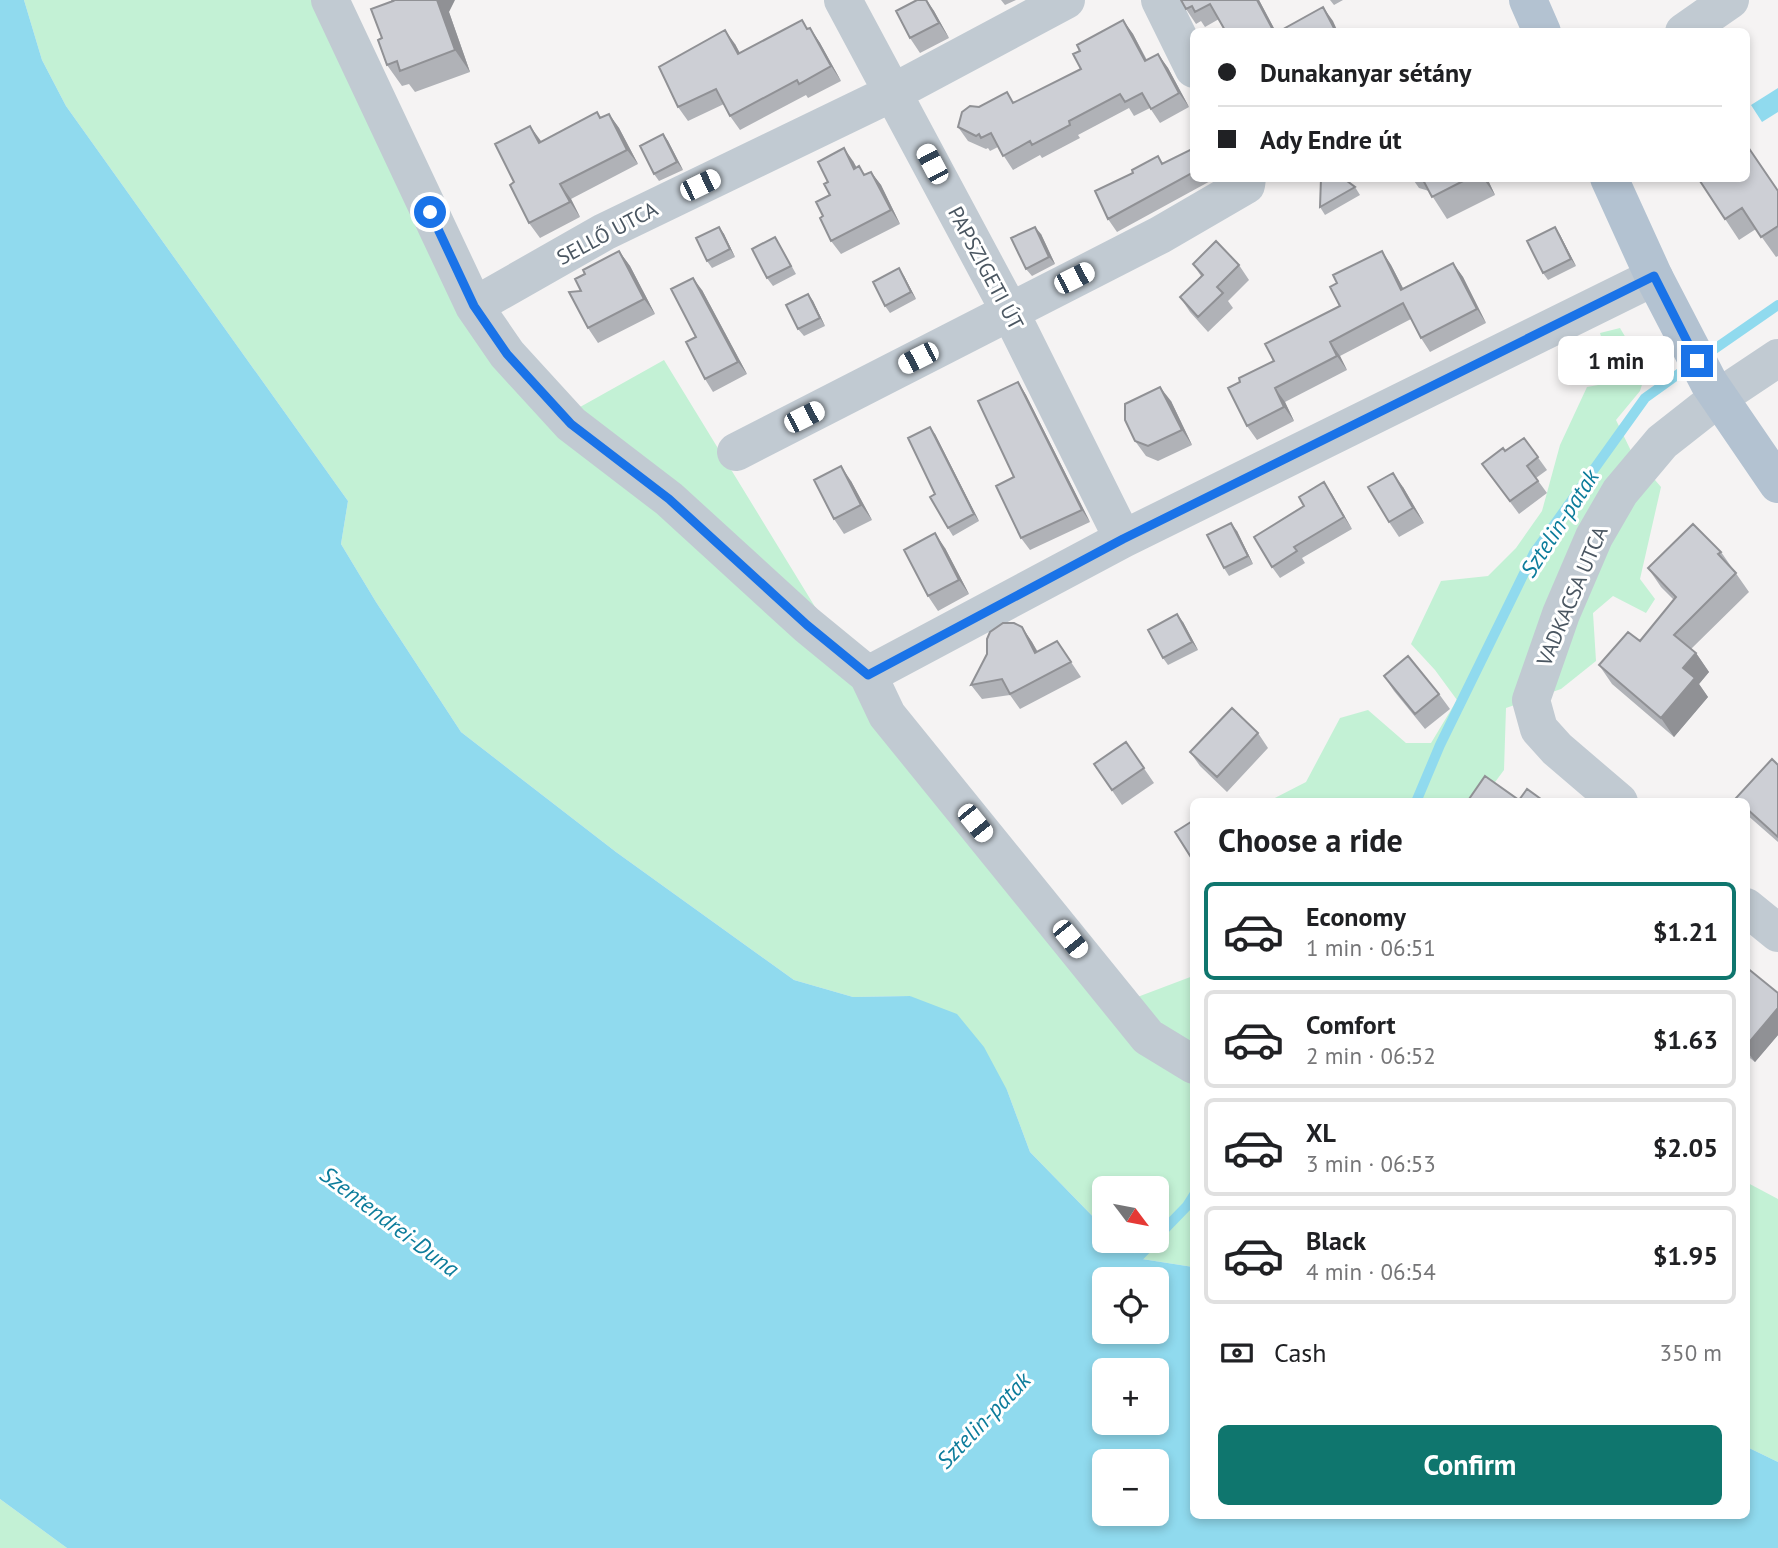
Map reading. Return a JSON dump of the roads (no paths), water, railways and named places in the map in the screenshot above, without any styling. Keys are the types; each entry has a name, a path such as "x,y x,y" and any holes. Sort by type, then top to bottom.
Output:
{"main road":[{"path":"1528,0 1540,28"},
{"path":"1611,182 1654,276 1714,391 1778,484"}],"street":[{"path":"330,0 474,306 507,354 571,424 669,499 807,625 868,675 887,715 1148,1037 1190,1063"},
{"name":"PAPSZIGETI ÚT","path":"843,0 1009,310 1123,539"},
{"name":"SELLŐ UTCA","path":"474,306 604,232 894,92 1066,0"},
{"path":"1160,0 1190,61"},
{"path":"1690,28 1730,0"},
{"path":"736,452 1160,235 1246,185 1246,182"},
{"path":"868,675 1123,539 1654,276"},
{"name":"VADKACSA UTCA","path":"1614,798 1557,749 1539,729 1531,700 1561,614 1594,537 1620,492 1662,442 1714,391 1778,358"},
{"path":"1750,910 1778,933"}],"water":[{"name":"Szentendrei-Duna","path":"0,0 24,0 42,60 66,106 348,501 341,544 461,732 616,852 794,980 853,997 910,996 957,1014 984,1047 1007,1090 1030,1152 1092,1216 1092,1253 1135,1253 1142,1259 1190,1267 1190,1519 1750,1519 1750,1448 1778,1462 1778,1548 67,1548 0,1499"},
{"path":"1778,88 1778,112 1762,122 1751,105"}],"waterway":[{"name":"Sztelin-patak","path":"1703,357 1778,305"},
{"name":"Sztelin-patak","path":"1418,798 1440,745 1534,553 1645,398 1691,365"},
{"name":"Sztelin-patak","path":"1169,1225 1190,1201"},
{"name":"Sztelin-patak","path":"1129,1267 1142,1253"}]}
